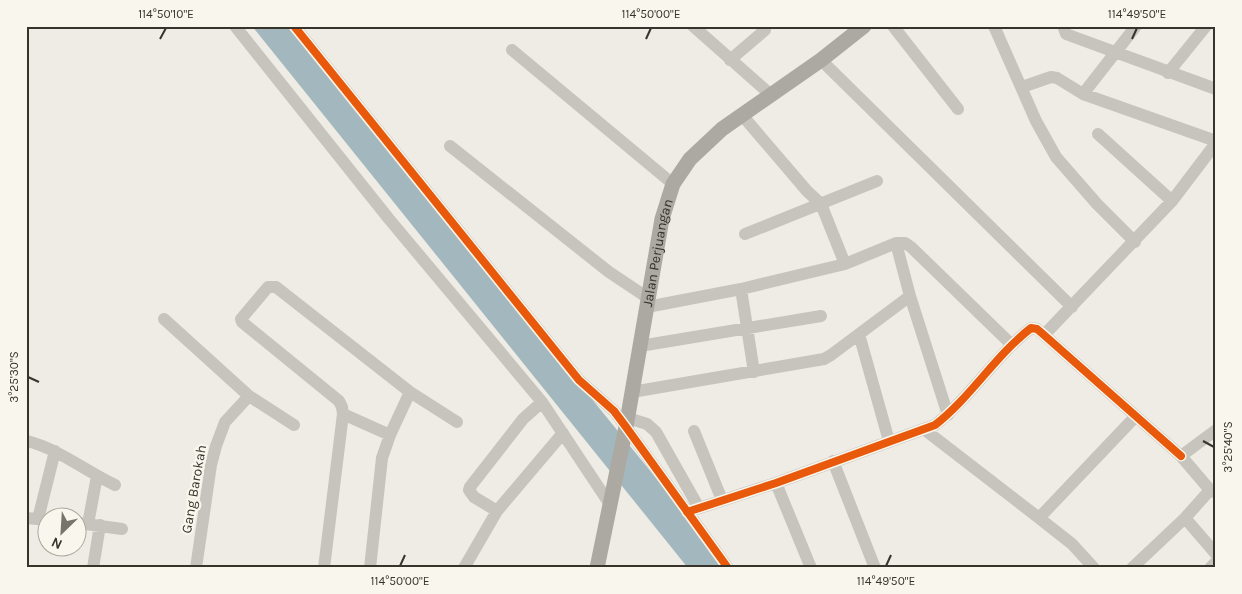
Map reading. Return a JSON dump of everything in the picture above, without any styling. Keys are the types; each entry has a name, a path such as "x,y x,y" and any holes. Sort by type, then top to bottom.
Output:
{"main road":[{"name":"Jalan Perjuangan","path":"597,568 627,425 662,219 673,184 690,159 722,129 821,60 864,26"}],"street":[{"path":"235,26 389,219 542,402 611,505"},
{"path":"294,26 580,380 627,425 693,510"},
{"path":"693,26 771,95"},
{"path":"730,60 765,30 761,26"},
{"path":"893,26 958,110"},
{"path":"994,26 1036,121 1056,157 1097,204 1135,242"},
{"path":"1063,26 1066,34 1168,73 1216,89"},
{"path":"1083,94 1136,26"},
{"path":"1168,73 1206,26"},
{"path":"512,50 673,184"},
{"path":"821,60 1072,307"},
{"path":"1022,87 1048,78 1057,78 1083,94 1216,142 1172,201 1135,242 1044,335"},
{"path":"742,115 807,191 821,204 845,264"},
{"path":"1098,134 1172,201"},
{"path":"450,146 648,303 741,289 845,264 896,243 905,243 1012,345"},
{"path":"745,234 877,182"},
{"path":"896,243 910,296 948,415"},
{"path":"324,568 344,414 338,401 242,322 242,319 268,287 276,287 410,392 457,422"},
{"path":"741,289 754,372"},
{"path":"632,392 754,372 824,358 831,355 910,296"},
{"path":"640,346 821,316"},
{"path":"164,319 249,396 294,425"},
{"path":"693,510 776,483 935,425 948,415 1012,345 1031,328 1037,329 1181,456 1213,492 1132,568"},
{"path":"859,334 889,441"},
{"path":"370,568 382,458 410,392"},
{"name":"Gang Barokah","path":"196,568 211,465 216,446 226,422 249,396"},
{"path":"497,511 474,496 469,490 470,487 522,419 542,402"},
{"path":"344,414 390,436"},
{"path":"1039,518 1135,417"},
{"path":"627,425 647,424 656,432 693,510 728,568"},
{"path":"925,430 1072,544 1094,568"},
{"path":"1181,456 1216,430"},
{"path":"694,431 722,500"},
{"path":"464,568 497,511 564,433"},
{"path":"27,441 55,452 116,485"},
{"path":"37,519 55,452"},
{"path":"833,461 875,568"},
{"path":"93,568 88,524 97,476"},
{"path":"776,483 811,568"},
{"path":"1185,518 1216,554"},
{"path":"88,524 122,529"},
{"path":"1210,568 1216,562"}],"water":[{"path":"252,26 289,26 729,568 688,568"}],"cycle path":[{"path":"294,26 579,380 614,411 728,568"},
{"path":"687,512 776,483 935,425 960,402 1006,351 1031,328 1037,329 1181,456"}]}
